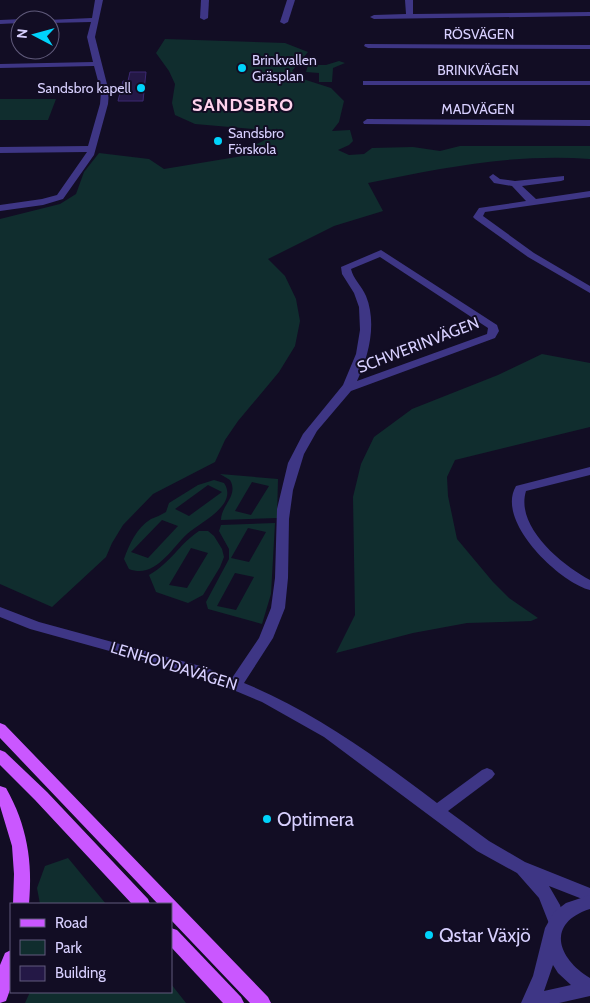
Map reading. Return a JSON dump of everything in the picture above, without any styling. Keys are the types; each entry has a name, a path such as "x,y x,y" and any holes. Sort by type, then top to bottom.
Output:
{"main road":[{"path":"0,729 167,903"},
{"path":"0,756 41,796 141,903"},
{"path":"0,792 10,807 19,834 24,866 21,903"},
{"path":"172,909 262,1003"},
{"path":"172,936 235,1003"},
{"path":"0,995 10,961"}],"street":[{"path":"0,208 43,202 60,197 73,182 92,149 102,118 105,92 91,37 99,0"},
{"path":"204,18 205,0"},
{"path":"284,22 291,0"},
{"path":"409,0 410,16"},
{"path":"374,17 590,14"},
{"path":"60,21 94,20"},
{"name":"RÖSVÄGEN","path":"368,46 590,47"},
{"path":"0,66 97,64"},
{"name":"BRINKVÄGEN","path":"366,82 590,83"},
{"name":"MADVÄGEN","path":"367,122 590,123"},
{"path":"0,150 92,149"},
{"path":"493,177 497,181 515,184 561,178"},
{"path":"515,184 534,203"},
{"path":"590,194 482,210 478,217 531,255 590,290"},
{"name":"SCHWERINVÄGEN","path":"236,684 267,634 278,605 282,574 282,527 292,467 311,430 346,389 357,367 364,340 365,323 361,295 345,269 348,265 381,253 493,327 494,331 491,336 346,389"},
{"path":"590,471 520,489 516,503 523,524 538,546 575,578 590,586"},
{"name":"LENHOVDAVÄGEN","path":"0,612 35,626 204,672 236,684 295,712 371,762 483,846 519,867 590,896"},
{"path":"436,812 488,774"},
{"name":"LENHOVDAVÄGEN","path":"519,867 545,892 550,900 554,929 554,952 562,966 575,979 590,988"},
{"path":"530,1003 542,976 554,929 571,908 590,902"},
{"path":"535,1003 547,998 590,988"}],"green space":[{"path":"165,39 285,43 308,52 292,71 306,80 331,88 344,101 339,122 332,131 350,130 353,141 338,150 349,155 364,154 372,148 413,147 440,151 460,146 590,146 590,159 534,158 506,160 451,167 368,183 383,211 334,226 268,259 285,276 296,299 300,321 295,346 279,372 238,421 225,440 215,462 153,494 123,525 106,557 52,607 0,584 0,219 60,204 76,194 84,172 99,153 149,159 164,169 260,153 249,148 278,131 195,124 175,115 172,103 175,84 169,71 156,53"},
{"path":"339,61 345,63 333,68 332,82 319,82 319,73 306,72 308,65 326,65"},
{"path":"0,99 56,99 48,120 0,120"},
{"path":"542,354 590,363 590,427 455,460 447,477 448,496 457,539 509,598 538,618 531,621 467,623 413,633 336,653 355,615 353,497 361,464 374,437 412,409 498,375"},
{"path":"220,474 278,479 277,518 221,520 231,496 232,486 230,480","holes":["252,482 269,486 251,515 235,511"]},
{"path":"214,480 224,483 227,491 226,499 222,506 216,513 187,534 155,566 147,570 129,569 124,559 138,531 146,522 166,512 169,503 198,485","holes":["208,485 222,492 189,516 175,509","162,520 178,526 148,558 131,552"]},
{"path":"275,523 271,594 262,624 208,609 206,602 229,559 229,549 219,531 221,525","holes":["248,528 266,532 249,562 231,558","235,573 254,577 236,610 217,606"]},
{"path":"199,531 208,531 214,536 222,549 224,557 203,595 188,603 156,592 149,575 164,565","holes":["191,548 208,553 187,588 169,585"]},
{"path":"68,858 105,903 40,903 37,888 45,866"},
{"path":"172,985 186,1003 25,1003 30,993 172,993"}],"building":[{"name":"Sandsbro kapell","path":"130,72 146,72 143,101 118,101 123,81 128,81"}],"place":[{"name":"Brinkvallen Gräsplan","path":"242,68"},
{"name":"Sandsbro kapell","path":"141,88"},
{"name":"Sandsbro Förskola","path":"218,141"},
{"name":"Optimera","path":"267,819"},
{"name":"Qstar Växjö","path":"429,935"}],"district":[{"name":"SANDSBRO","path":"243,105"}]}
